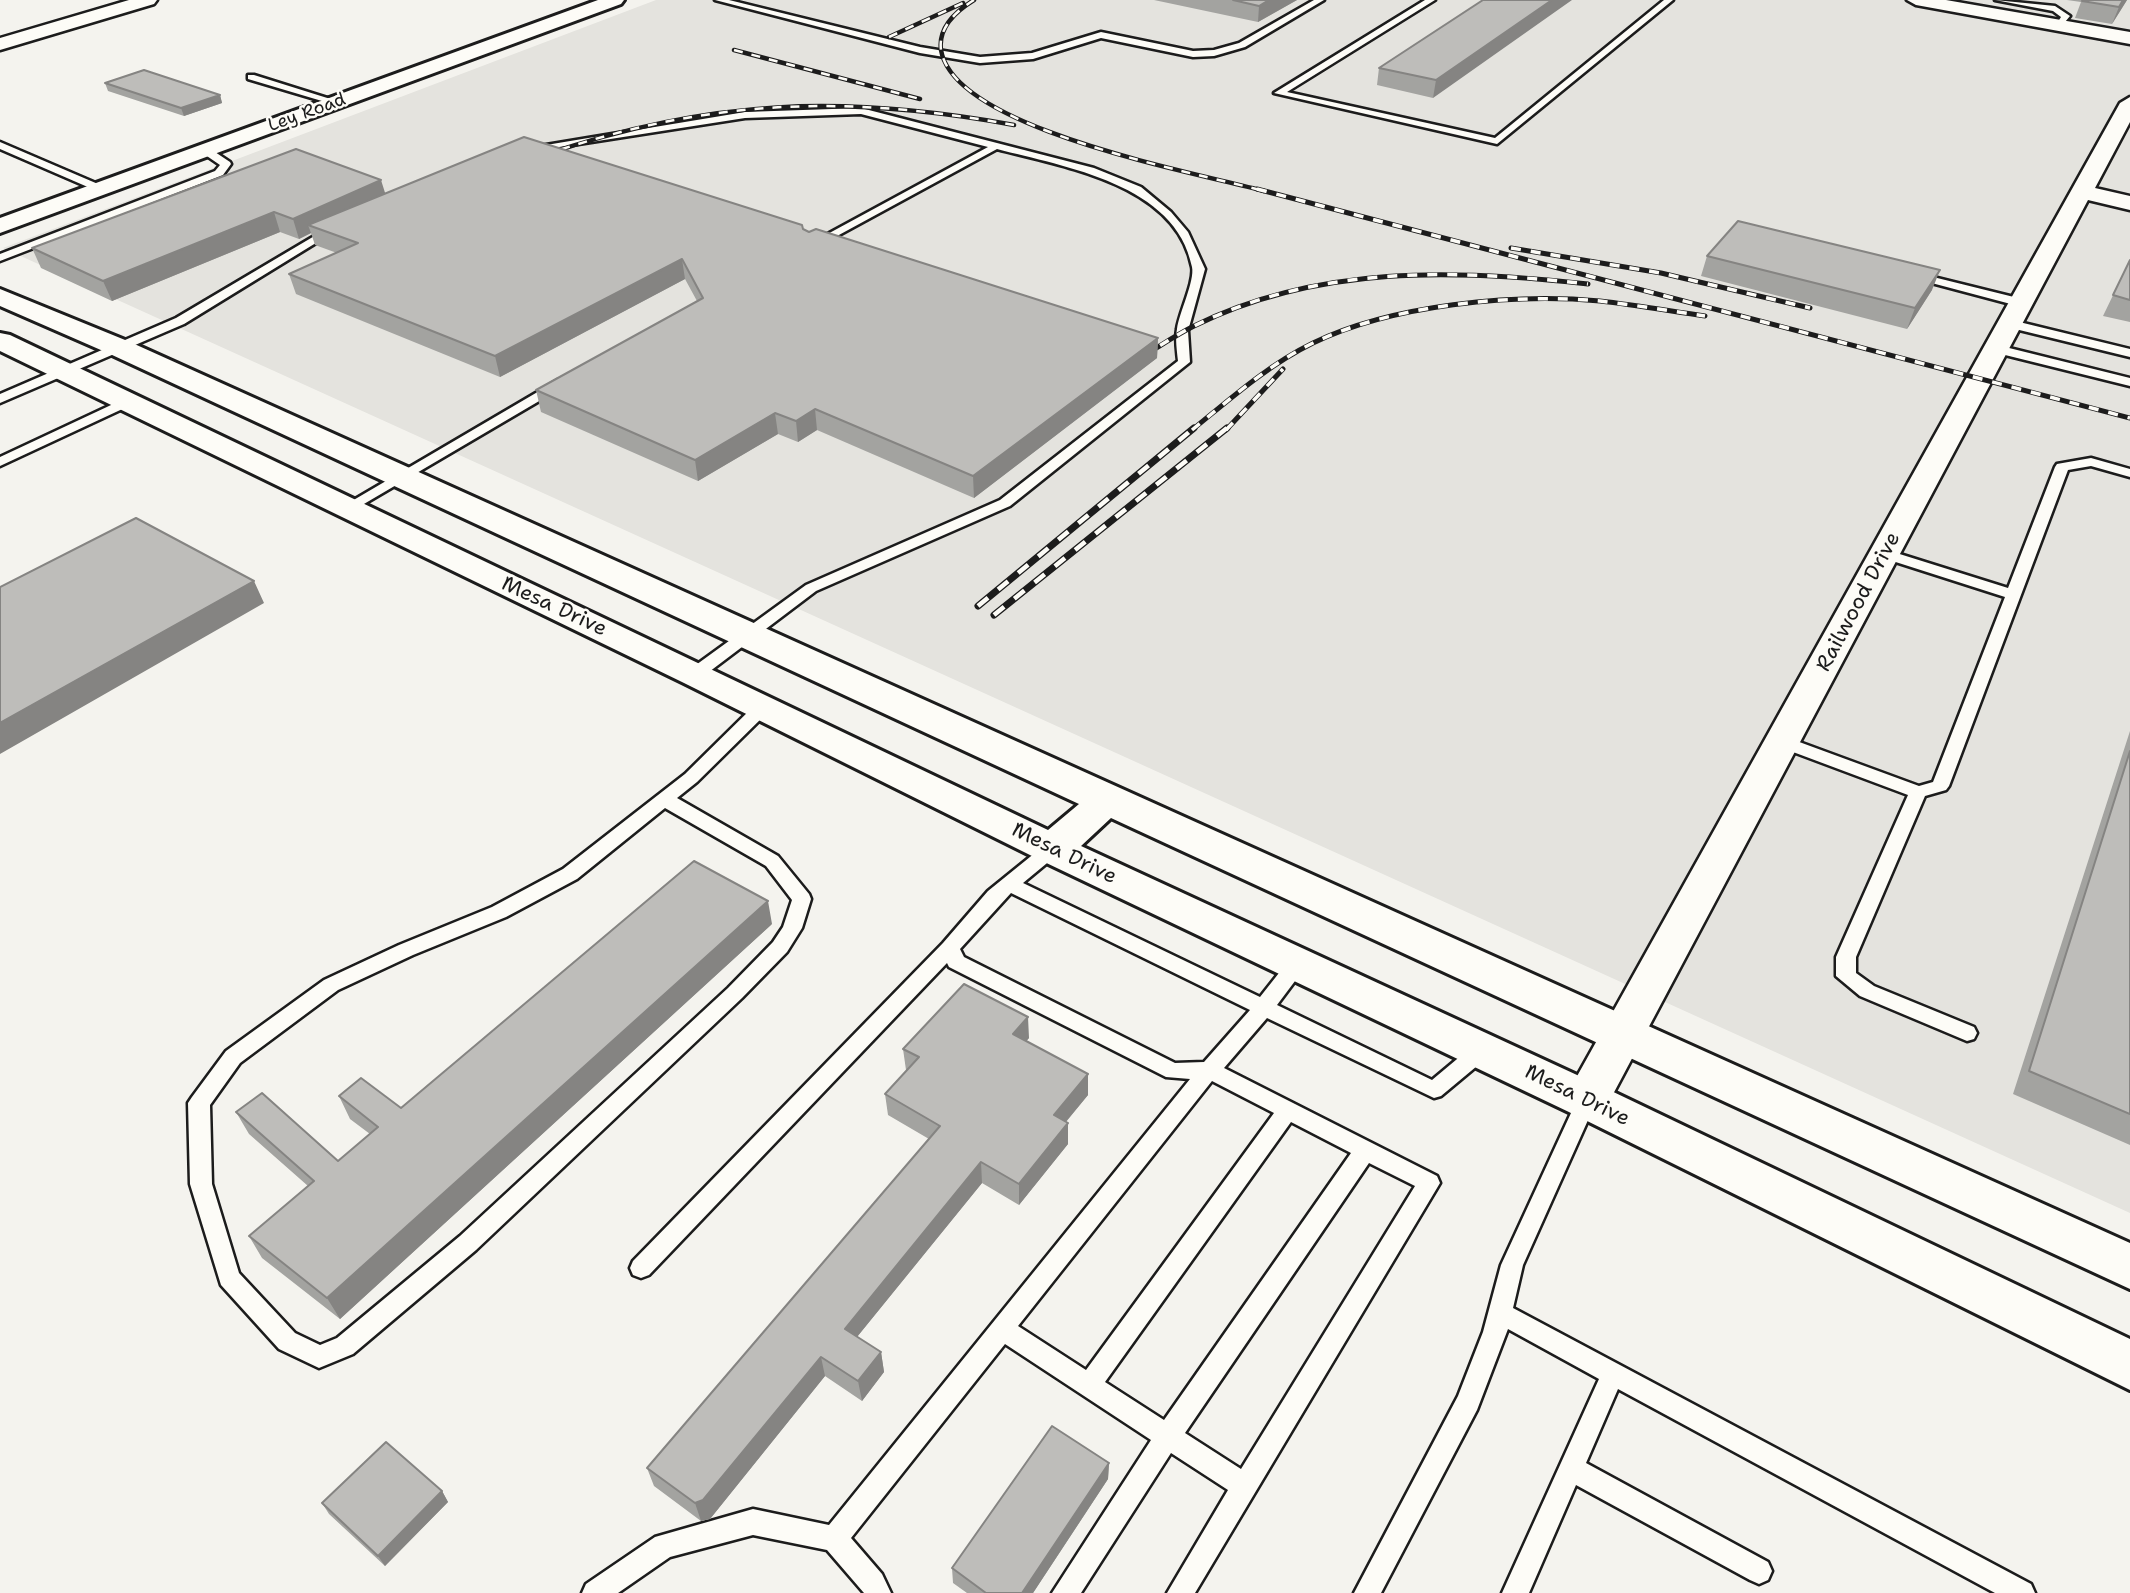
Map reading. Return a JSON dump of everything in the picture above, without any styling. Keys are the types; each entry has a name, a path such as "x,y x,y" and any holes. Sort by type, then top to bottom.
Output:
{"main road":[{"name":"Ley Road","path":"0,226 615,0"},
{"path":"0,297 120,348 2130,1267"},
{"name":"Mesa Drive","path":"0,341 695,674 1052,849 1587,1100 2130,1364"},
{"path":"1052,849 1108,800"}],"street":[{"path":"0,44 148,0"},
{"path":"1918,0 2130,38"},
{"name":"Railwood Drive","path":"1587,1100 2130,103"},
{"path":"2083,192 2130,203"}],"lane":[{"path":"719,0 920,50 980,60 1033,57 1101,35 1193,54 1214,52 1242,45 1320,0"},
{"path":"744,6 757,0"},
{"path":"1431,0 1279,93 1497,141 1669,0"},
{"path":"1999,0 2055,9 2066,16 2060,25"},
{"path":"251,77 335,103"},
{"path":"518,150 681,122 803,111 861,111 993,148 1090,170 1137,189 1167,214 1184,234 1199,269 1182,331 1184,362 1005,503 811,588 744,635 695,674"},
{"path":"0,145 101,189"},
{"path":"812,246 993,148"},
{"path":"0,258 219,173 226,164 205,150"},
{"path":"0,399 180,321 321,233 345,222"},
{"path":"1913,275 2130,382"},
{"path":"2010,325 2130,354"},
{"path":"347,508 575,374"},
{"path":"0,462 126,402"},
{"path":"1783,742 1918,792 1940,786 2062,467 2091,463 2130,473"},
{"path":"1885,554 2013,595"},
{"path":"664,799 772,861 803,899 792,928 780,947 735,993 468,1243 345,1346 319,1357 286,1341 229,1278 201,1184 199,1103 233,1057 331,985 499,912 570,874 664,799 691,778 763,707"},
{"path":"1918,792 1846,957 1846,976 1867,991 1967,1033"},
{"path":"641,1268 950,948 995,896 1052,849"},
{"path":"1010,884 1434,1090 1482,1050"},
{"path":"950,948 957,962 1173,1071 1209,1070 1289,1109 1429,1184 1180,1593"},
{"path":"834,1539 1297,964"},
{"path":"1367,1593 1468,1402 1500,1313 1512,1265 1587,1100"},
{"path":"1089,1385 1289,1109"},
{"path":"1065,1593 1168,1436 1366,1150"},
{"path":"1500,1313 2022,1593"},
{"path":"1002,1329 1244,1486"},
{"path":"1515,1593 1613,1374"},
{"path":"1572,1468 1759,1571"},
{"path":"595,1593 664,1545 753,1522 834,1539 873,1583 878,1593"}],"shaded area":[{"path":"656,0 2130,0 2130,1213 3,248"}],"building":[{"path":"1233,0 1269,0 1259,6"},
{"path":"1483,0 1552,0 1436,80 1379,68"},
{"path":"2083,0 2123,0 2119,7"},
{"path":"144,70 220,95 181,108 105,83"},
{"path":"524,137 802,225 803,229 809,232 816,229 1158,338 973,476 815,409 796,421 775,413 695,460 536,390 703,298 682,259 495,356 289,274 358,243 308,225"},
{"path":"296,149 381,180 293,219 274,212 103,281 32,248"},
{"path":"1738,221 1940,270 1915,308 1707,256"},
{"path":"2130,260 2130,300 2113,295"},
{"path":"136,518 254,581 0,723 0,587"},
{"path":"2130,751 2130,1114 2029,1071"},
{"path":"694,861 768,901 327,1298 249,1236 314,1181 236,1112 262,1093 338,1161 378,1127 339,1096 361,1078 401,1108"},
{"path":"964,984 1028,1017 1013,1034 1088,1074 1054,1115 1068,1123 1019,1184 981,1162 845,1329 881,1352 858,1381 821,1357 703,1500 695,1503 647,1468 940,1126 885,1094 919,1057 903,1049"},
{"path":"1052,1426 1109,1463 1022,1593 986,1593 952,1568"},
{"path":"386,1442 442,1491 378,1556 322,1503"}],"railway":[{"path":"974,0 961,9 945,27 941,50 956,78 987,103 1030,124 1081,143 1264,191"},
{"path":"889,37 963,3"},
{"path":"734,50 920,99"},
{"path":"544,155 663,122 777,107 892,109 1014,125"},
{"path":"1257,189 2130,418"},
{"path":"1511,248 1661,273 1810,308"},
{"path":"1143,356 1194,326 1241,306 1338,282 1387,276 1437,275 1588,284"},
{"path":"1192,430 1250,383 1296,352 1344,330 1379,319 1453,305 1529,299 1600,301 1705,316"},
{"path":"1226,430 1283,369"},
{"path":"978,606 1194,428"},
{"path":"994,615 1227,428"}]}
